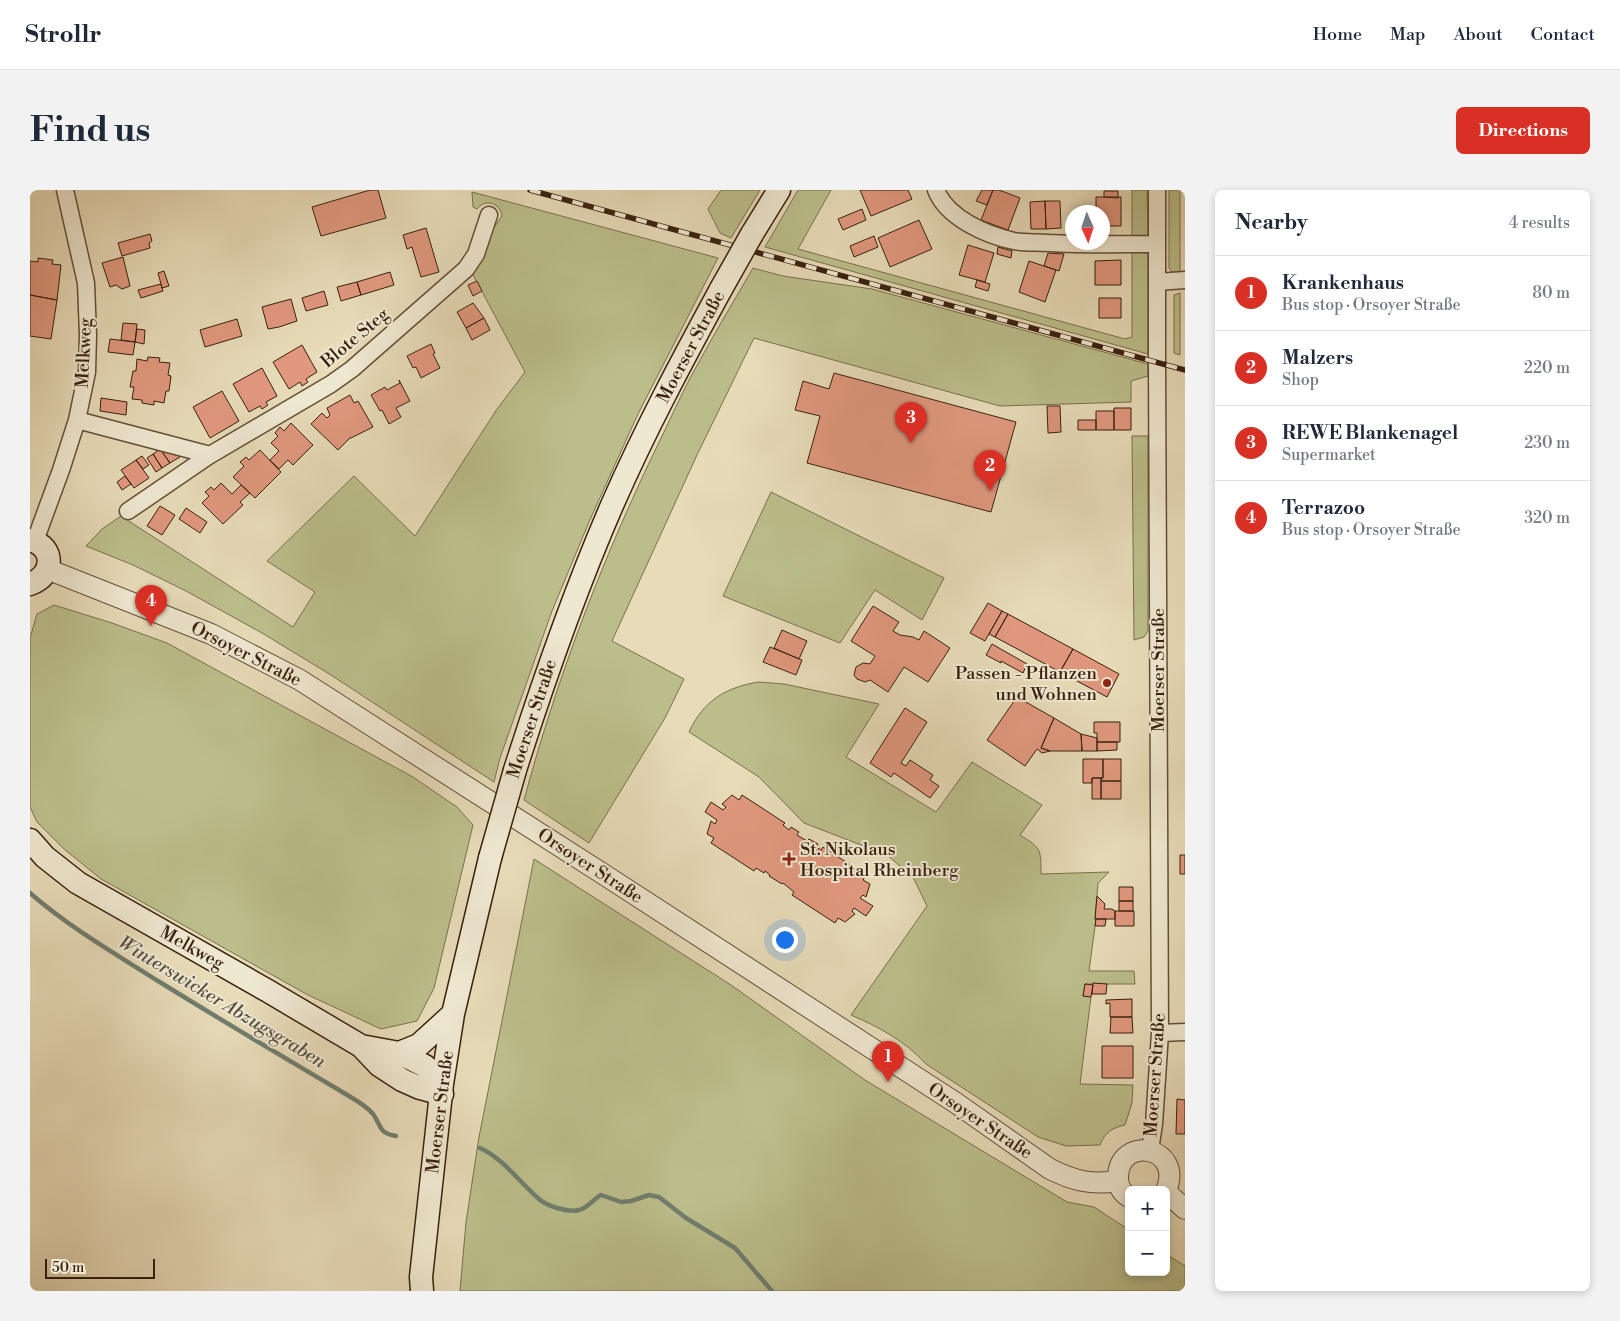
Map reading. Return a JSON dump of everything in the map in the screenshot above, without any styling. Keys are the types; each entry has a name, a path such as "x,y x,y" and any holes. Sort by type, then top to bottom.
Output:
{"main road":[{"name":"Moerser Straße","path":"422,1291 442,1089 452,1014 490,858 515,770 556,646 613,502 648,428 721,289 779,190"},
{"name":"Melkweg","path":"32,541 45,550 48,556 48,569"},
{"path":"30,584 38,581 48,569"},
{"name":"Melkweg","path":"30,840 44,857 78,883 268,990 361,1046 379,1065 402,1080 420,1088 442,1089"},
{"path":"399,1053 419,1045 452,1014"},
{"name":"Melkweg","path":"361,1046 399,1053 425,1066 442,1089"}],"street":[{"name":"Melkweg","path":"32,541 61,470 76,420 87,372 86,283 65,190"},
{"path":"936,190 939,198 948,208 964,220 992,235 1016,241 1069,244 1157,244"},
{"name":"Moerser Straße","path":"1150,1150 1154,1124 1160,1033 1158,190"},
{"name":"Blote Steg","path":"128,511 210,455 331,384 352,369 466,269 476,254 489,215"},
{"path":"1157,282 1185,280"},
{"path":"76,420 210,455"},
{"name":"Orsoyer Straße","path":"48,569 211,634 300,680 940,1093 1050,1169 1064,1176 1124,1189"},
{"path":"1160,1033 1185,1032"},
{"path":"1124,1189 1118,1171 1122,1161 1130,1154 1139,1150 1150,1150 1160,1154 1167,1162 1171,1172 1168,1186"},
{"path":"1170,1196 1185,1209"}],"green space":[{"path":"721,190 760,190 731,238 720,233 708,209"},
{"path":"798,190 831,190 798,249 1125,339 1132,337 1132,251 1146,253 1148,254 1148,354 765,247"},
{"path":"1132,190 1147,190 1148,236 1144,238 1132,239"},
{"path":"1169,190 1180,190 1180,273 1172,272 1169,268"},
{"path":"472,192 718,258 638,414 589,522 552,611 500,758 494,782 331,675 262,633 186,591 133,565 86,546 102,529 121,516 293,627 315,592 267,561 354,476 415,536 497,409 525,372 472,273 493,229 502,216 496,205 488,203 477,209 473,207"},
{"path":"753,268 783,276 872,289 1148,364 1148,376 1131,381 1131,402 1000,406 754,338 697,455 612,641 684,679 665,718 589,843 524,800 537,753 584,614 642,478 690,378"},
{"path":"1180,293 1180,355 1174,353 1174,295"},
{"path":"1132,436 1148,436 1148,631 1144,637 1134,640"},
{"path":"771,492 944,578 922,620 875,590 840,643 723,596"},
{"path":"54,605 167,643 413,777 457,807 473,825 434,988 417,1021 381,1029 308,995 101,879 64,849 37,822 30,807 30,638 37,614"},
{"path":"759,682 784,684 879,704 846,757 936,812 972,762 1042,805 1020,835 1036,846 1041,859 1041,874 1109,872 1098,883 1096,919 1089,971 1134,971 1135,984 1085,984 1083,996 1091,997 1080,1084 1133,1085 1132,1103 1125,1125 1110,1131 1100,1145 1066,1146 1038,1137 926,1064 891,1035 851,1015 927,906 913,877 887,855 804,823 759,777 689,732 701,712 717,697 747,684"},
{"path":"534,859 731,985 865,1080 1067,1202 1094,1207 1125,1227 1125,1276 1170,1276 1170,1257 1185,1266 1185,1291 460,1291 466,1222 479,1137"}],"building":[{"path":"370,190 378,190 386,218 321,236 312,207"},
{"path":"860,190 908,190 912,199 871,216"},
{"path":"982,190 993,190 987,205 976,201"},
{"path":"993,190 999,190 1020,198 1008,230 981,220"},
{"path":"1104,191 1118,191 1118,198 1104,197"},
{"path":"1096,197 1121,197 1121,226 1110,226 1110,205 1096,205"},
{"path":"1045,201 1060,201 1061,228 1046,229"},
{"path":"1045,201 1046,229 1031,229 1030,202"},
{"path":"862,209 866,220 843,230 838,219"},
{"path":"919,220 932,249 890,267 878,238"},
{"path":"426,228 439,272 421,277 412,247 407,249 403,235"},
{"path":"150,234 152,241 149,243 150,248 122,256 118,243"},
{"path":"874,236 878,247 854,257 850,246"},
{"path":"968,245 994,253 985,282 959,275"},
{"path":"998,247 1012,251 1011,258 997,254"},
{"path":"1048,253 1064,254 1059,271 1044,266"},
{"path":"123,257 130,286 122,289 116,285 110,287 102,263"},
{"path":"38,258 53,260 52,264 61,265 57,300 30,295 30,261 38,262"},
{"path":"1121,260 1121,285 1095,285 1095,261"},
{"path":"1029,261 1056,270 1045,302 1019,292"},
{"path":"164,271 169,286 162,288 158,273"},
{"path":"390,272 394,285 361,295 357,282"},
{"path":"977,280 990,284 988,291 975,287"},
{"path":"477,281 482,291 473,296 468,285"},
{"path":"357,282 361,295 341,301 337,287"},
{"path":"161,284 163,291 141,298 138,290"},
{"path":"324,291 328,305 306,311 302,298"},
{"path":"30,295 57,300 51,339 30,336"},
{"path":"1099,298 1121,298 1121,318 1099,318"},
{"path":"291,299 297,321 268,329 262,307"},
{"path":"473,303 484,318 466,328 457,312"},
{"path":"484,318 490,330 472,340 466,328"},
{"path":"237,319 242,336 205,347 200,330"},
{"path":"123,323 137,324 135,342 121,340"},
{"path":"137,329 145,330 144,344 135,342"},
{"path":"110,339 135,342 133,355 108,352"},
{"path":"431,344 435,353 433,354 440,368 421,378 416,367 413,368 407,356"},
{"path":"302,345 317,372 306,379 308,382 302,386 300,382 289,389 273,362"},
{"path":"148,357 160,358 159,362 170,363 168,375 171,376 169,391 166,391 164,403 154,401 154,405 142,403 142,400 132,399 134,387 130,387 133,371 136,371 137,359 147,361"},
{"path":"262,368 277,396 266,402 268,405 262,409 260,406 249,412 233,384"},
{"path":"834,373 1016,422 991,512 807,463 820,416 795,410 803,381 829,389"},
{"path":"399,380 410,401 396,408 401,417 389,424 371,395 385,387 387,390 400,383"},
{"path":"222,391 239,421 210,438 193,407"},
{"path":"350,395 354,403 358,401 373,427 350,438 338,450 311,424 322,413 327,418 330,415 327,408"},
{"path":"101,398 127,402 126,415 100,411"},
{"path":"1047,406 1060,406 1061,432 1048,433"},
{"path":"1114,408 1131,408 1131,430 1114,430"},
{"path":"1096,411 1114,411 1114,430 1096,430"},
{"path":"1078,420 1096,420 1096,430 1078,430"},
{"path":"291,423 313,445 293,465 288,460 279,469 270,460 279,451 271,443 278,436 275,433 280,427 284,431"},
{"path":"160,449 174,449 180,457 170,463"},
{"path":"160,449 170,463 162,468 153,454"},
{"path":"260,450 281,472 255,498 233,477 244,466 240,462 246,457 249,460"},
{"path":"153,454 162,468 156,472 147,458"},
{"path":"142,456 149,465 143,469 136,460"},
{"path":"136,460 149,478 134,488 121,470"},
{"path":"125,476 131,484 122,490 117,482"},
{"path":"221,483 232,494 241,485 250,493 240,502 243,505 223,524 202,503 209,496 205,492 211,487 214,490"},
{"path":"160,506 175,515 162,535 147,526"},
{"path":"186,508 207,522 200,533 179,519"},
{"path":"988,603 1002,611 985,641 970,633"},
{"path":"873,606 899,622 893,631 900,635 919,640 924,631 950,648 928,682 904,667 888,692 870,680 865,682 857,679 854,675 856,667 863,663 870,664 875,656 851,641"},
{"path":"1002,611 1008,614 995,637 989,634"},
{"path":"1008,614 1073,649 1060,672 995,637"},
{"path":"782,630 807,641 799,659 774,648"},
{"path":"992,644 1027,664 1023,673 986,655"},
{"path":"770,647 802,660 796,675 763,662"},
{"path":"1073,649 1119,674 1107,697 1060,672"},
{"path":"1017,697 1054,718 1041,748 1050,751 1042,753 1037,749 1025,766 987,740"},
{"path":"905,708 927,722 901,763 906,766 910,760 933,775 930,780 939,786 930,798 894,773 891,777 870,763"},
{"path":"1054,718 1081,734 1082,751 1050,751 1041,748"},
{"path":"1094,722 1120,722 1120,742 1097,742 1097,733 1094,733"},
{"path":"1081,734 1097,738 1097,751 1082,751"},
{"path":"1097,742 1117,742 1117,750 1097,751"},
{"path":"1083,759 1103,759 1103,778 1092,778 1092,783 1083,783"},
{"path":"1103,759 1121,759 1121,781 1101,781 1101,778 1103,778"},
{"path":"1092,778 1101,778 1101,799 1092,799"},
{"path":"1101,781 1121,781 1121,799 1101,799"},
{"name":"St. Nikolaus Hospital Rheinberg","path":"732,795 739,800 742,795 785,823 783,825 789,830 791,827 799,832 797,835 807,841 809,839 818,844 816,847 821,850 823,847 866,875 863,880 870,884 866,897 863,895 860,898 873,906 866,916 854,908 852,911 855,914 845,922 838,918 835,923 792,895 794,892 783,883 769,876 765,871 764,873 756,868 754,871 711,843 714,838 707,834 711,821 715,824 717,820 705,812 711,802 723,810 726,807 722,804"},
{"path":"1180,855 1185,855 1185,874 1180,874"},
{"path":"1119,887 1133,887 1133,901 1119,901"},
{"path":"1097,896 1105,904 1104,909 1115,911 1115,919 1095,919"},
{"path":"1119,901 1133,901 1133,911 1119,911"},
{"path":"1115,911 1134,911 1134,926 1115,926"},
{"path":"1096,919 1106,919 1105,926 1095,926"},
{"path":"1093,983 1107,984 1106,994 1092,994"},
{"path":"1085,984 1093,985 1091,997 1083,996"},
{"path":"1132,999 1132,1017 1110,1017 1110,1003 1106,1004 1106,1000"},
{"path":"1111,1017 1132,1017 1133,1033 1110,1033"},
{"path":"1102,1046 1133,1046 1133,1078 1102,1078"},
{"path":"1177,1099 1185,1100 1185,1134 1176,1134"}],"waterway":[{"name":"Winterswicker Abzugsgraben","path":"30,893 60,917 108,950 362,1104 370,1110 383,1131 396,1136"},
{"name":"Winterswicker Abzugsgraben","path":"480,1148 504,1164 539,1199 558,1208 569,1211 579,1210 601,1195 621,1202 649,1195 659,1197 686,1218 735,1248 772,1291"}],"railway":[{"path":"530,190 1185,370"}],"place":[{"name":"REWE Blankenagel","path":"911,443"},
{"name":"Malzers","path":"990,491"},
{"name":"Terrazoo","path":"151,626"},
{"name":"Passen - Pflanzen und Wohnen","path":"1107,683"},
{"name":"St. Nikolaus Hospital Rheinberg","path":"789,859"},
{"name":"Krankenhaus","path":"888,1082"}]}
